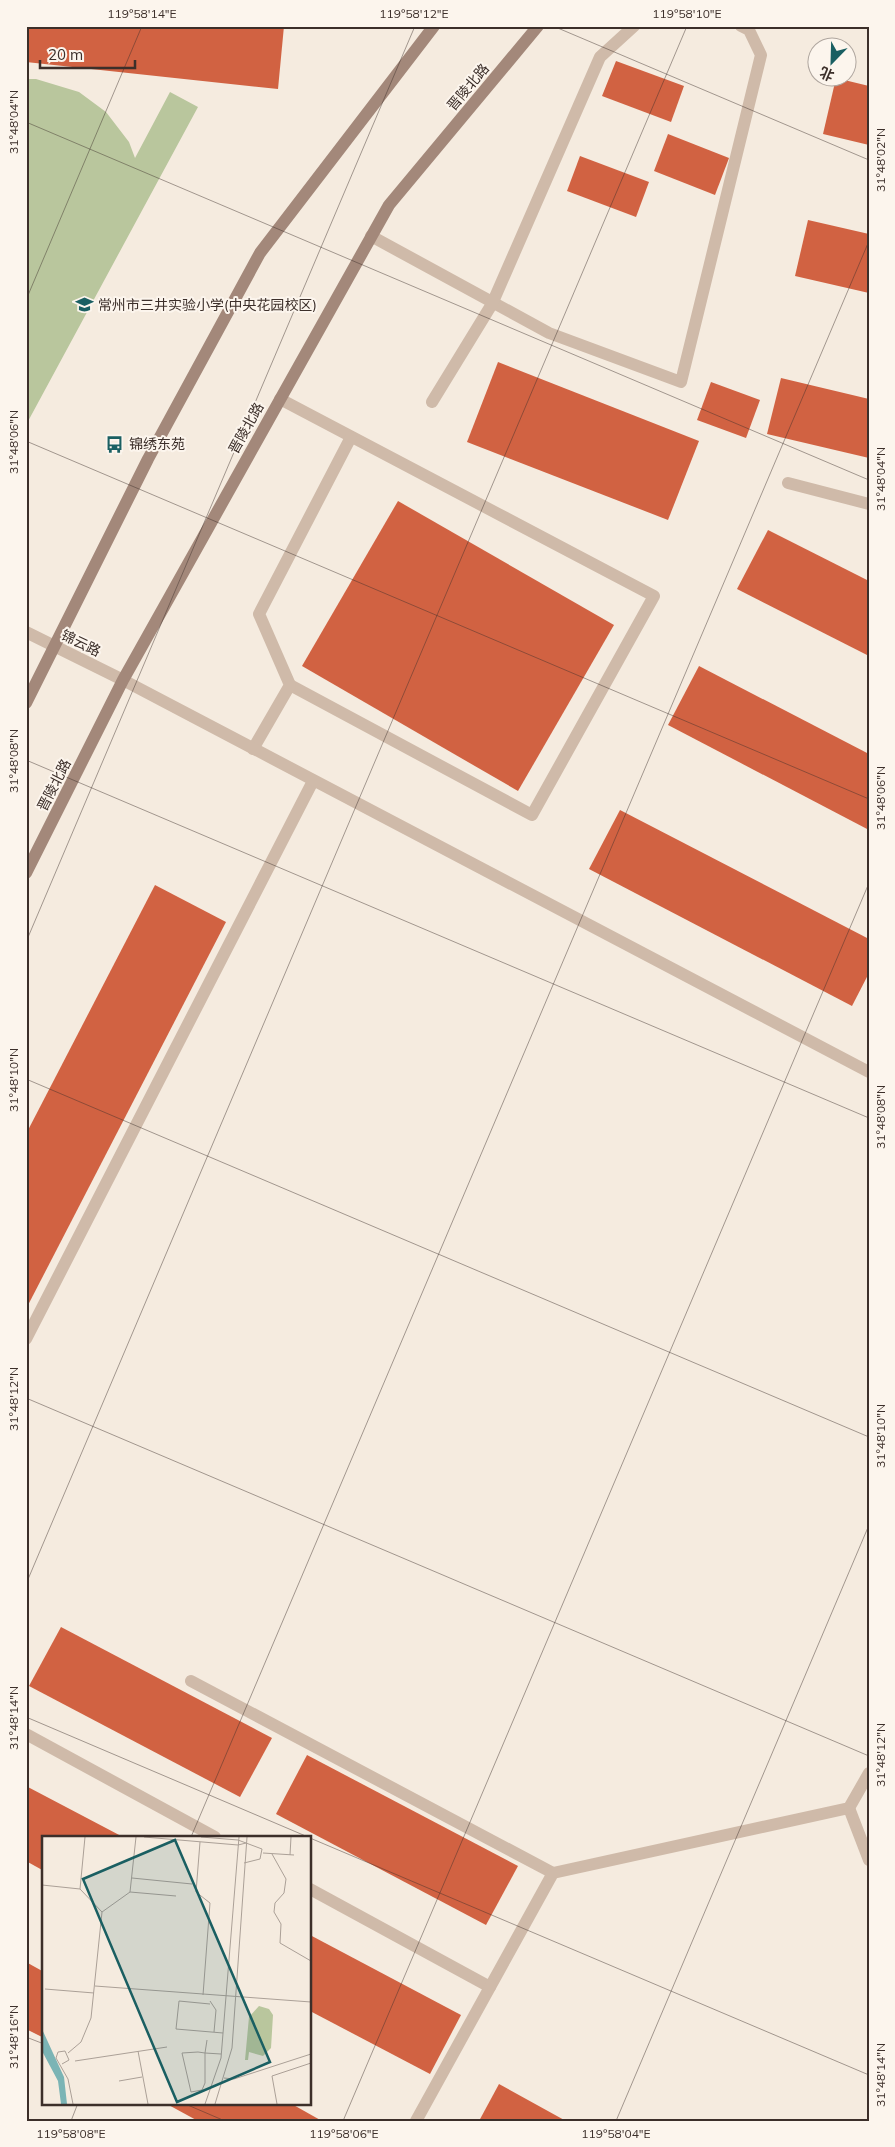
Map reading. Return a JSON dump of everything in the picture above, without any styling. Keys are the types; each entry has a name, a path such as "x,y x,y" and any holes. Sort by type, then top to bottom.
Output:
{"main road":[{"name":"晋陵北路","path":"26,873 123,680 389,205 538,26"},
{"path":"26,703 148,459 260,253 430,27"}],"street":[{"path":"432,402 492,304 600,56 634,26"},
{"path":"371,236 492,304 549,333 681,382 761,55 750,30 741,26"},
{"path":"280,400 351,437 654,596 532,815 290,685 259,614 351,437"},
{"path":"788,483 869,504"},
{"name":"锦云路","path":"26,632 123,680 869,1072"},
{"path":"252,749 290,685"},
{"path":"26,1339 313,781"},
{"path":"191,1681 553,1873 849,1808 869,1773"},
{"path":"26,1734 213,1836"},
{"path":"849,1808 869,1860"},
{"path":"416,2121 553,1873"},
{"path":"311,1890 490,1987"}],"green space":[{"path":"26,79 36,79 79,92 106,112 129,142 135,158 170,92 198,107 26,425"}],"building":[{"path":"26,26 284,26 278,89 26,62"},
{"path":"616,61 684,86 671,122 602,96"},
{"path":"858,83 869,86 869,145 823,134 834,88 858,88"},
{"path":"668,134 729,158 715,195 654,171"},
{"path":"580,156 649,182 636,217 567,191"},
{"path":"808,220 869,234 869,293 795,276"},
{"path":"498,362 699,441 668,520 467,442"},
{"path":"781,378 869,399 869,458 767,434"},
{"path":"711,382 760,400 746,438 697,420"},
{"path":"398,501 614,625 518,791 302,666"},
{"path":"768,530 869,581 869,656 737,589"},
{"path":"699,666 869,754 869,830 668,725"},
{"path":"620,810 869,939 869,973 852,1006 589,869"},
{"path":"155,885 226,922 26,1309 26,1134"},
{"path":"61,1627 272,1738 240,1797 29,1686"},
{"path":"307,1755 518,1866 486,1925 276,1814"},
{"path":"26,1786 121,1836 42,1836 42,1870 26,1861"},
{"path":"311,1936 461,2015 430,2074 311,2012"},
{"path":"26,1962 42,1971 42,2037 26,2029"},
{"path":"499,2084 566,2121 479,2121"},
{"path":"167,2104 292,2104 322,2121 198,2121"}],"place":[{"name":"常州市三井实验小学(中央花园校区)","path":"84,305"},
{"name":"锦绣东苑","path":"115,444"}]}
